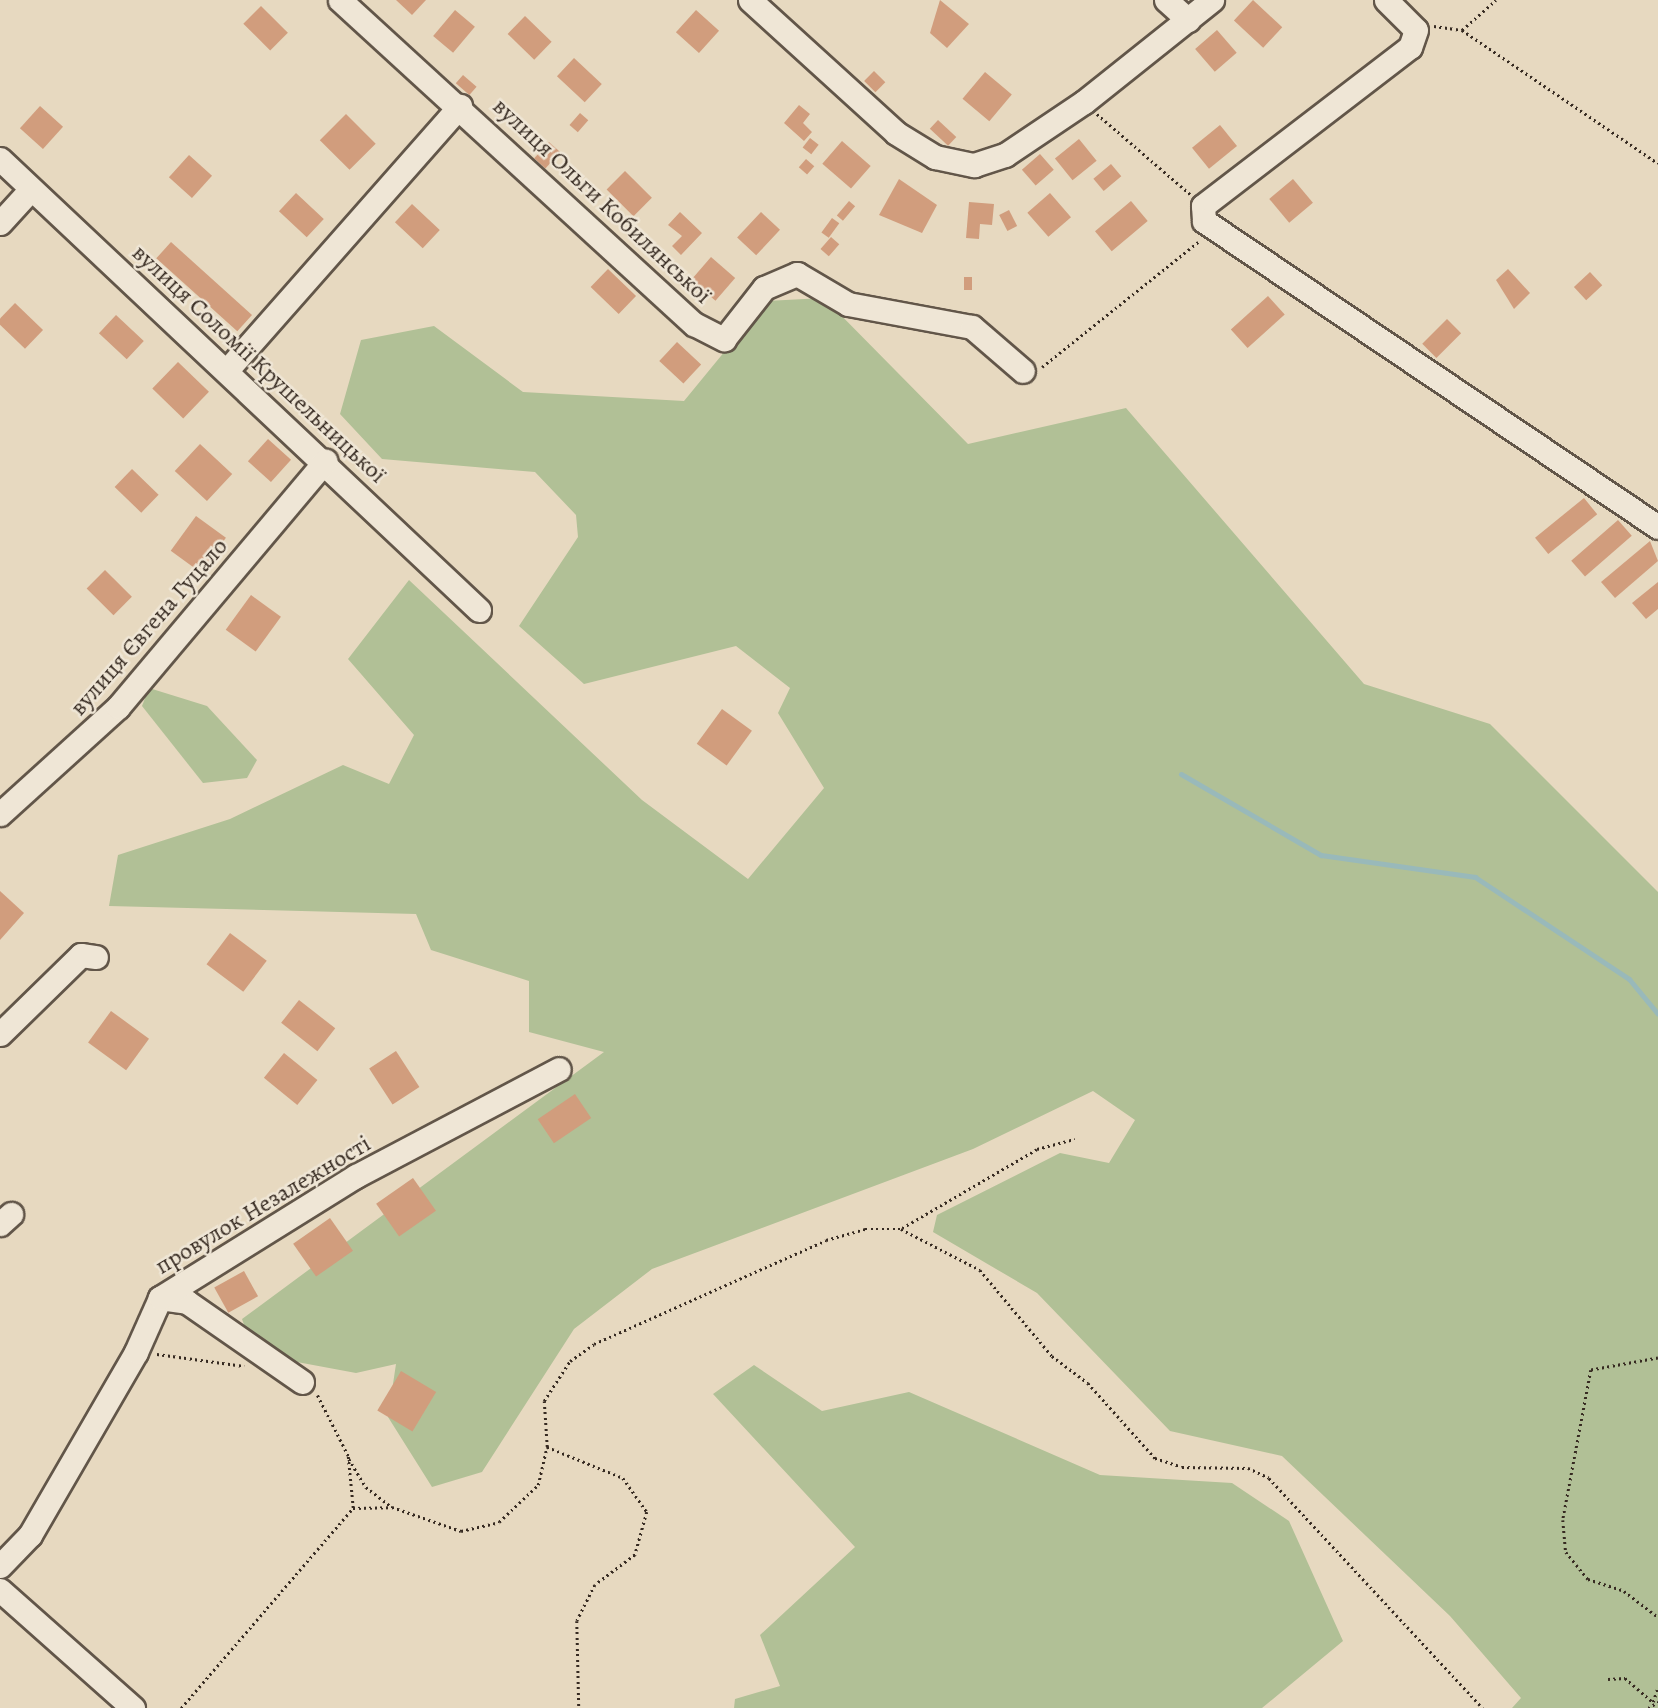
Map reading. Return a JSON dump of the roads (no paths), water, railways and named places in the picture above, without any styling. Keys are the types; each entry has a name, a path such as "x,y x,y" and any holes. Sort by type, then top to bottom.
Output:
{"street":[{"name":"вулиця Ольги Кобилянської","path":"340,0 460,106 694,324 724,340 764,288 796,274 848,304 972,327 1023,371"},
{"path":"750,0 896,133 935,157 974,165 1005,155 1084,102 1212,0"},
{"path":"1166,0 1188,20"},
{"path":"1386,0 1416,30 1410,47 1203,206 1212,232 1658,527"},
{"path":"228,369 460,106"},
{"name":"вулиця Соломії Крушельницької","path":"0,159 228,369 479,610"},
{"path":"0,223 31,189"},
{"name":"вулиця Євгена Гуцало","path":"0,814 118,707 325,461"},
{"path":"0,1034 81,955 96,957"},
{"name":"провулок Незалежності","path":"1,1564 30,1535 136,1352 160,1298 356,1176 559,1069"},
{"path":"160,1298 187,1302 302,1381"},
{"path":"0,1590 133,1708"}],"waterway":[{"path":"1181,774 1321,855 1475,877 1629,979 1658,1014"}]}
